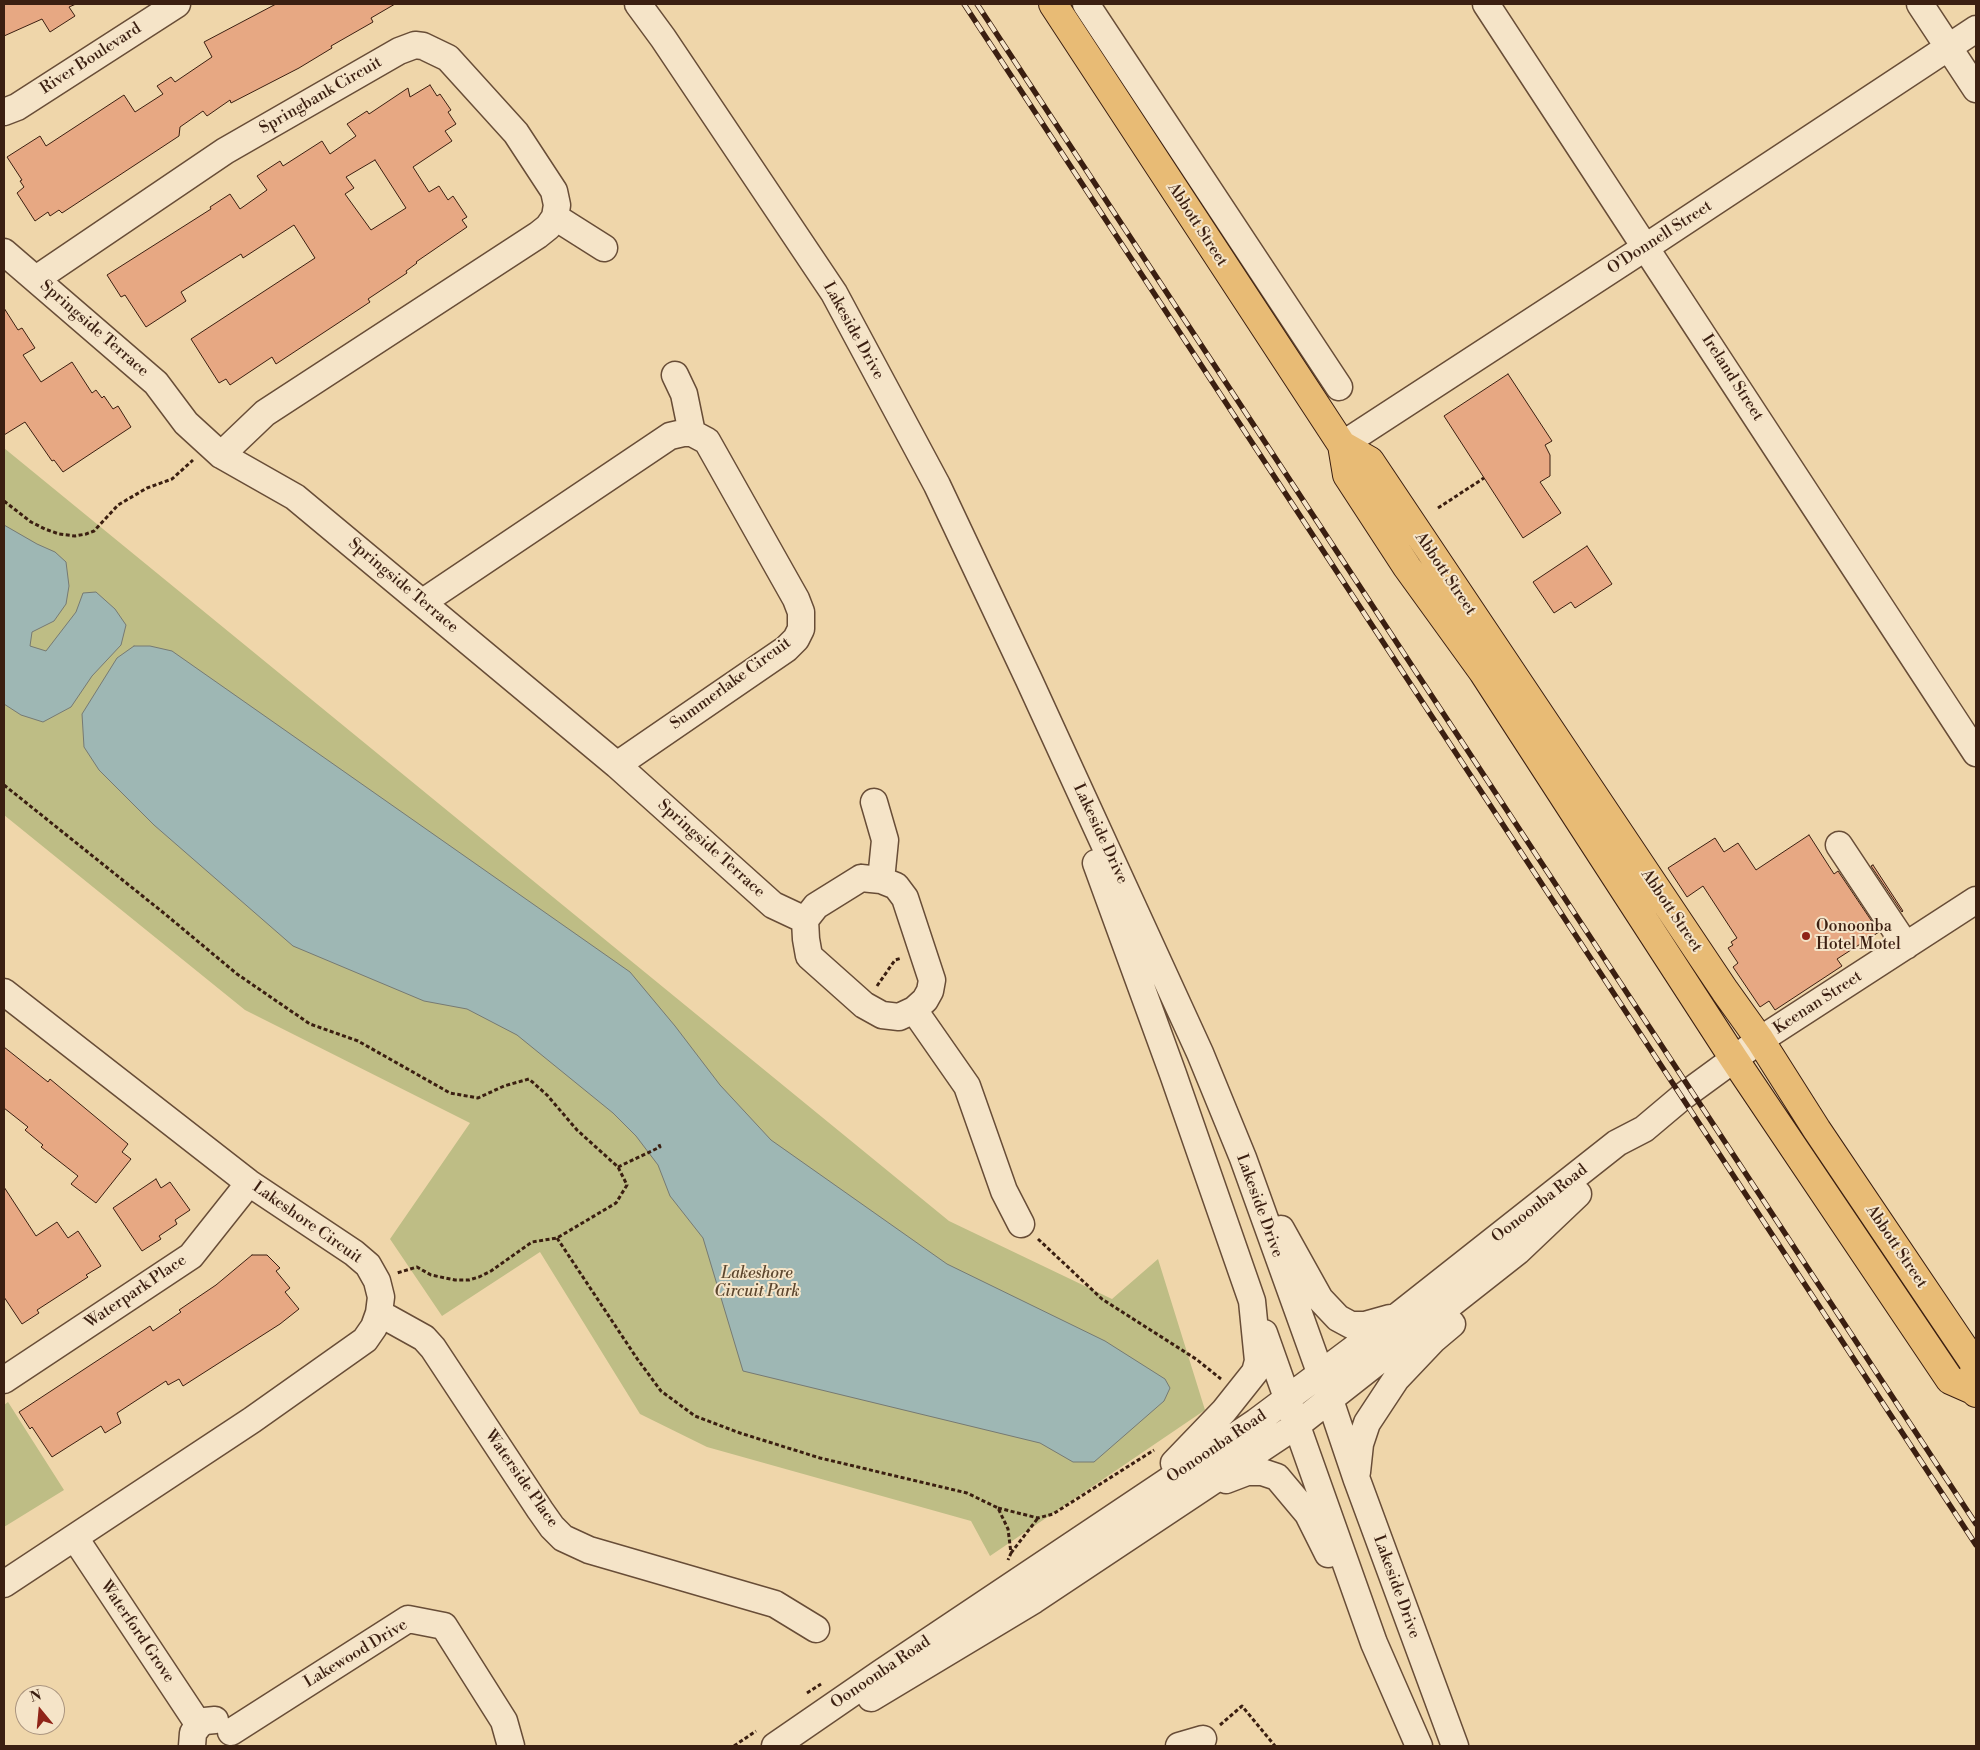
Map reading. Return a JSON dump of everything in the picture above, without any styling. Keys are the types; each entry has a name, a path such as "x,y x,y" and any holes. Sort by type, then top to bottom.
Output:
{"main road":[{"name":"Abbott Street","path":"1053,4 1342,445 1347,476 1407,567 1483,672 1734,1060 1772,1113 1950,1380 1976,1392 1974,1362 1817,1130 1760,1040 1714,975 1370,461 1342,445"}],"street":[{"name":"River Boulevard","path":"4,112 17,107 177,4"},
{"name":"Lakeside Drive","path":"638,4 663,38 834,293 937,485 1029,680 1200,1053 1243,1158 1357,1480 1455,1746"},
{"name":"Abbott Street","path":"1086,4 1339,387"},
{"name":"Ireland Street","path":"1486,4 1976,753"},
{"path":"1920,4 1976,89"},
{"name":"O'Donnell Street","path":"1342,445 1976,29"},
{"name":"Springbank Circuit","path":"36,279 225,150 399,51 415,45 429,48 448,58 516,133 554,191 557,205 555,217"},
{"path":"1101,78 1124,62"},
{"path":"1194,220 1218,205"},
{"path":"214,449 265,413 538,235 555,217 604,248"},
{"name":"Springside Terrace","path":"4,252 156,383 186,423 214,449 295,497 617,765 773,905 805,920"},
{"path":"1283,356 1307,340"},
{"path":"423,602 670,436 682,432 692,433 684,394 675,375"},
{"name":"Summerlake Circuit","path":"617,765 786,650 796,639 801,629 801,612 796,599 707,441 692,433"},
{"name":"Lakeside Drive","path":"1029,680 1173,1074 1374,1643 1419,1746"},
{"path":"874,802 883,827 885,840 881,880"},
{"path":"1839,845 1906,946"},
{"path":"861,878 881,880 896,886 905,898 932,980 927,996 914,1010 899,1016 882,1016 864,1005 809,956 805,920 816,906 861,878"},
{"name":"Keenan Street","path":"1760,1040 1976,900"},
{"name":"Lakeshore Circuit","path":"4,992 249,1183 368,1265 377,1281 381,1297 379,1313 374,1327 364,1340 252,1420 4,1584"},
{"path":"914,1010 966,1086 1004,1191 1021,1224"},
{"name":"Oonoonba Road","path":"767,1738 881,1672 1104,1524 1288,1398 1399,1315 1617,1143 1644,1129 1682,1097 1760,1040"},
{"name":"Oonoonba Road","path":"781,1746 888,1689 1026,1605 1205,1488 1297,1425 1518,1252 1567,1203 1629,1152 1644,1129"},
{"path":"1243,1158 1320,1299 1338,1318 1351,1325 1365,1325 1399,1315"},
{"name":"Waterpark Place","path":"4,1380 191,1256 249,1183"},
{"path":"1357,1480 1360,1444 1367,1423 1396,1379 1433,1340 1464,1314 1518,1252"},
{"name":"Lakeside Drive","path":"1104,1524 1184,1453 1224,1411 1255,1372 1258,1360 1252,1301"},
{"name":"Waterside Place","path":"379,1313 424,1338 433,1348 540,1510 552,1527 563,1538 589,1550 774,1604 816,1629"},
{"path":"1205,1488 1247,1472 1262,1472 1277,1477 1308,1514 1374,1643"},
{"name":"Waterford Grove","path":"75,1538 195,1735"},
{"name":"Lakewood Drive","path":"232,1739 408,1619 444,1626 504,1721 511,1746"},
{"path":"195,1735 213,1720 221,1722 232,1739"}],"path":[{"path":"4,501 31,522 45,529 75,536 86,534 94,531 118,505 147,488 172,479 190,463 214,449"},
{"path":"1438,508 1484,478"},
{"path":"4,785 237,974 310,1024 358,1041 450,1093 478,1098 504,1086 529,1079 547,1094 578,1130 618,1167 627,1185 616,1203 567,1233 557,1238 532,1242 491,1271 469,1280 444,1279 431,1276 417,1268 412,1268 377,1281"},
{"path":"864,1005 895,960 923,951"},
{"path":"618,1167 660,1147 658,1142"},
{"path":"1021,1224 1102,1299 1196,1359 1222,1380"},
{"path":"557,1238 660,1391 694,1416 740,1433 820,1458 967,1493 998,1508 1038,1518 1053,1514 1162,1445"},
{"path":"998,1508 1008,1529 1011,1553"},
{"path":"1007,1561 1038,1518"},
{"path":"804,1696 826,1680"},
{"path":"1191,1743 1242,1706 1275,1746"},
{"path":"734,1746 767,1738"}],"green space":[{"name":"Lakeshore Circuit Park","path":"4,448 949,1221 1112,1299 1158,1259 1205,1410 990,1556 971,1521 707,1447 640,1414 540,1252 442,1316 390,1239 470,1123 245,1010 4,815"},
{"path":"8,1402 64,1490 4,1527 4,1405"}],"water":[{"path":"4,525 55,552 66,562 69,586 66,604 54,621 32,632 30,646 46,651 76,612 83,593 96,592 115,609 126,625 121,645 92,676 71,707 43,722 21,715 4,704"},
{"path":"134,646 150,646 172,651 630,972 675,1026 720,1085 771,1140 947,1264 1105,1341 1165,1379 1170,1388 1164,1401 1094,1462 1073,1462 1040,1443 743,1371 703,1238 670,1196 658,1165 636,1136 613,1113 517,1035 467,1009 424,1001 293,946 154,825 99,770 84,747 82,714 117,658"}],"building":[{"path":"4,4 76,4 69,7 75,16 50,32 42,19 4,36"},
{"path":"276,4 395,4 371,18 373,22 331,46 332,48 299,68 231,103 230,100 207,116 203,111 180,127 179,136 62,213 59,210 50,216 48,212 35,221 17,193 24,187 20,181 22,180 7,157 40,136 46,146 124,95 135,112 163,94 157,86 171,77 175,82 212,57 204,42"},
{"path":"430,85 437,96 440,94 451,110 448,112 456,124 445,131 452,141 413,167 429,192 439,186 448,200 453,196 467,217 462,220 467,227 416,262 406,271 407,273 368,299 370,302 276,364 272,357 230,385 226,379 219,383 191,339 315,258 294,225 243,258 241,254 181,292 186,301 146,327 125,295 121,297 107,275 211,209 210,207 230,194 240,209 267,190 257,176 280,161 283,166 322,141 330,154 356,136 347,124 367,111 369,114 408,88 410,97","holes":["375,160 406,208 371,230 345,194 354,188 346,177"]},
{"path":"4,308 18,330 22,328 35,348 23,355 41,382 72,362 92,393 96,390 102,398 104,396 113,409 118,406 131,427 63,472 54,460 52,461 25,422 4,435"},
{"path":"1508,374 1552,441 1545,445 1550,455 1550,476 1540,482 1561,513 1523,538 1444,416"},
{"path":"1587,546 1612,584 1575,608 1571,602 1554,613 1533,582"},
{"path":"1809,835 1834,874 1838,871 1879,932 1837,959 1842,966 1775,1010 1769,1001 1760,1007 1733,967 1738,963 1728,948 1733,945 1731,942 1737,938 1703,886 1687,897 1668,868 1715,838 1724,852 1738,843 1756,870"},
{"path":"1873,865 1903,911 1902,912 1871,866"},
{"path":"4,1047 48,1082 50,1079 128,1144 122,1152 131,1159 96,1203 71,1184 78,1176 41,1147 43,1145 25,1130 28,1127 4,1108"},
{"path":"156,1179 161,1188 170,1182 190,1210 175,1220 177,1224 159,1236 161,1239 142,1251 113,1208"},
{"path":"4,1187 36,1236 57,1222 68,1238 78,1231 101,1266 86,1275 88,1277 37,1310 39,1313 22,1324 4,1297"},
{"path":"252,1255 267,1255 280,1268 276,1271 290,1288 285,1292 299,1309 280,1324 183,1386 179,1379 168,1385 166,1381 117,1413 121,1423 105,1433 101,1426 52,1457 32,1427 30,1429 19,1412 150,1326 153,1331 181,1312 179,1310 216,1285"}],"railway":[{"path":"964,4 1976,1545"},
{"path":"977,4 1976,1524"}],"place":[{"name":"Oonoonba Hotel Motel","path":"1806,936"}]}
